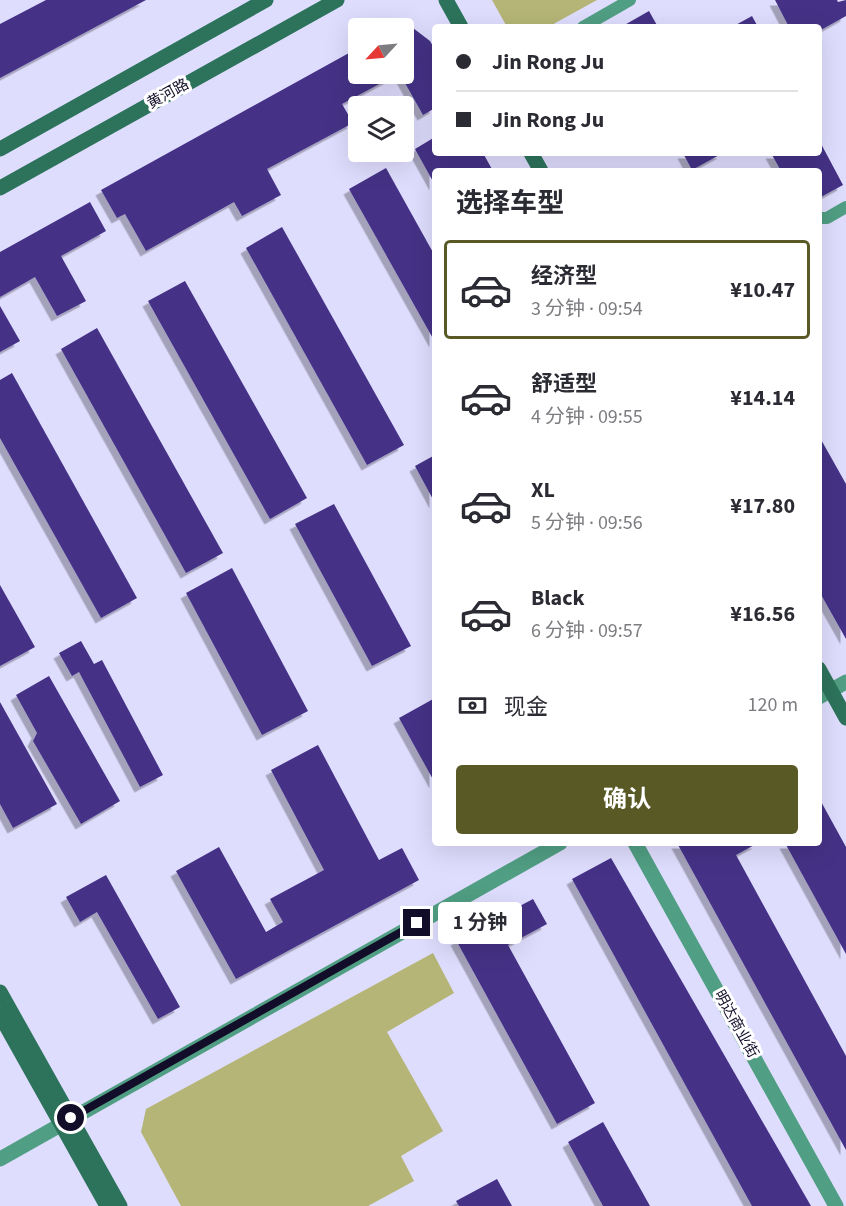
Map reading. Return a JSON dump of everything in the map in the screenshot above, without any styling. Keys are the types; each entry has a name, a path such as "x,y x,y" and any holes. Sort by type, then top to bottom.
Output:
{"main road":[{"path":"0,149 266,0"},
{"name":"黄河路","path":"0,188 337,0"},
{"path":"446,0 459,24"},
{"path":"825,694 846,718"},
{"path":"0,992 107,1206"},
{"path":"0,1015 120,1206"}],"street":[{"path":"825,694 846,682"},
{"path":"0,1159 555,846"},
{"name":"明达商业街","path":"637,846 836,1206"}],"lane":[{"path":"589,24 630,0"},
{"path":"822,218 827,218 846,207"}],"green space":[{"path":"492,0 597,0 553,24 505,24"},
{"path":"433,953 454,993 387,1032 443,1131 401,1156 414,1181 368,1206 181,1206 141,1132 146,1109"}],"building":[{"path":"46,0 146,0 0,78 0,24"},
{"path":"775,0 837,0 838,2 846,0 846,16 822,29 822,24 787,24"},
{"path":"649,11 656,24 626,24"},
{"path":"752,16 756,24 737,24"},
{"path":"414,29 432,45 432,110 423,115 406,84 414,84"},
{"path":"348,54 348,84 379,84 357,96 348,96 348,101 342,104 348,114 348,126 267,169 281,195 242,216 234,202 146,251 125,214 117,218 101,190"},
{"path":"432,139 432,156 485,156 491,168 432,168 432,180 415,149"},
{"path":"822,146 843,185 822,196 822,168 779,168 773,156 822,156"},
{"path":"685,156 718,156 696,168 691,168"},
{"path":"386,168 432,251 432,337 349,189"},
{"path":"90,202 106,231 61,256 86,301 57,316 35,277 0,297 0,252"},
{"path":"282,227 404,445 367,465 246,248"},
{"path":"185,281 307,498 270,519 148,301"},
{"path":"0,306 20,341 0,352"},
{"path":"97,328 223,553 186,573 61,349"},
{"path":"12,373 137,598 101,618 0,438 0,380"},
{"path":"822,441 846,484 846,639 822,596"},
{"path":"432,457 432,497 415,466"},
{"path":"334,504 411,646 372,666 295,524"},
{"path":"232,568 308,711 262,735 186,593"},
{"path":"0,585 35,647 0,666"},
{"path":"81,641 94,664 102,660 163,775 140,787 79,672 72,676 59,653"},
{"path":"49,676 120,801 81,824 33,741 37,733 16,695"},
{"path":"432,700 432,778 399,718"},
{"path":"0,702 57,804 13,828 0,804"},
{"path":"318,745 379,860 402,848 419,880 236,979 176,871 219,847 266,932 283,922 270,899 324,870 271,770"},
{"path":"822,803 846,847 846,954 787,846 822,846"},
{"path":"679,846 752,846 736,855 846,1056 846,1150"},
{"path":"611,858 811,1206 752,1206 572,879"},
{"path":"106,875 180,1007 158,1019 97,912 80,922 66,897"},
{"path":"533,899 547,924 508,945 595,1103 557,1124 456,940"},
{"path":"603,1122 650,1206 603,1206 568,1142"},
{"path":"497,1179 512,1206 459,1206 456,1201"}],"route":[{"path":"71,1118 417,923"}]}
